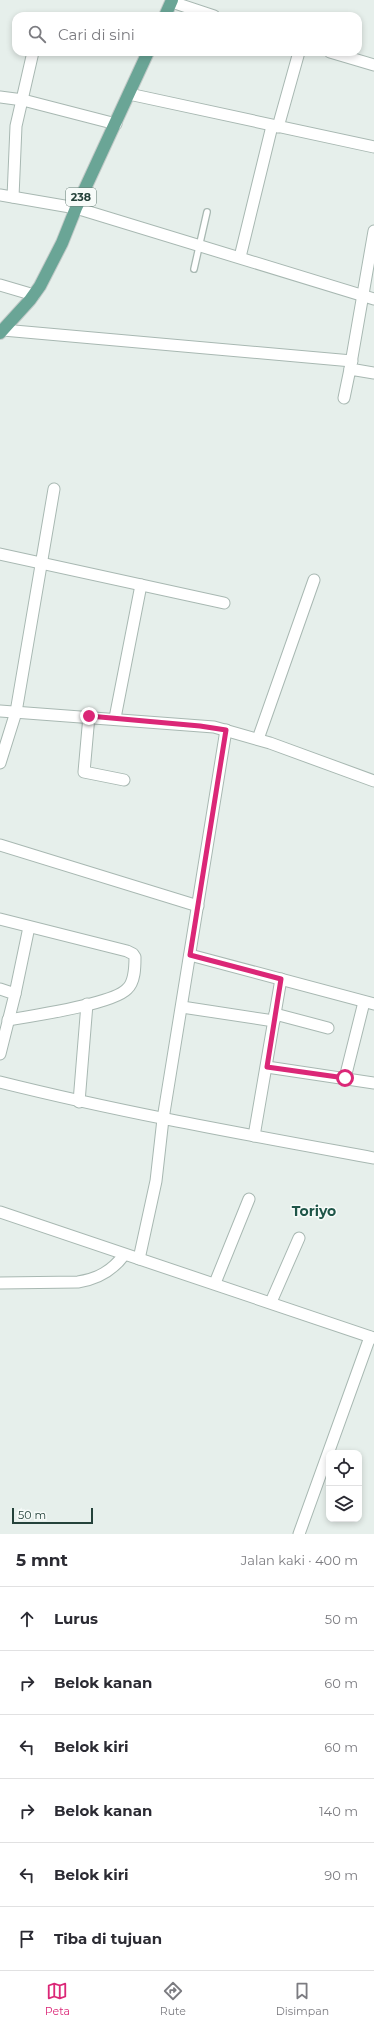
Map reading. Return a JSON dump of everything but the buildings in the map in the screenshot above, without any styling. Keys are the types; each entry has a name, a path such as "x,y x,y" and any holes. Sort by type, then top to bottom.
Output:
{"main road":[{"path":"167,12 172,1"},
{"name":"238","path":"2,331 34,295 62,243 76,208 146,56"}],"street":[{"path":"172,1 203,12"},
{"path":"13,197 15,139 32,56"},
{"path":"240,257 275,127 298,56"},
{"path":"344,56 374,65"},
{"path":"129,94 275,127 374,147"},
{"path":"0,97 23,100 116,124"},
{"path":"0,195 76,208 368,297"},
{"path":"344,398 368,297 374,231"},
{"path":"0,285 34,295"},
{"path":"2,331 351,365 374,373"},
{"path":"0,763 16,712 54,489"},
{"path":"0,554 224,603"},
{"path":"258,739 314,580"},
{"path":"115,718 141,584"},
{"path":"0,711 115,718 226,730 258,739 374,781"},
{"path":"89,716 84,772 124,780"},
{"path":"139,1259 156,1181 163,1119 226,730"},
{"path":"0,845 198,906"},
{"path":"0,919 123,950 134,955 133,979 128,989 113,996 87,1004 8,1020"},
{"path":"0,1054 15,994 29,927"},
{"path":"190,955 369,1003 345,1078"},
{"path":"254,1136 281,979"},
{"path":"0,989 15,994"},
{"path":"79,1102 87,1004"},
{"path":"182,1007 274,1017 328,1028"},
{"path":"267,1067 374,1083"},
{"path":"0,1082 79,1102 374,1158"},
{"path":"215,1283 249,1199"},
{"path":"0,1212 124,1255 215,1283 372,1337 299,1534"},
{"path":"271,1302 299,1238"},
{"path":"0,1282 88,1281 109,1271 124,1255"}],"lane":[{"path":"194,269 207,212"}],"district":[{"name":"Toriyo","path":"314,1211"}],"route":[{"path":"89,716 214,727 226,730 190,955 281,979 267,1067 345,1078"}]}
